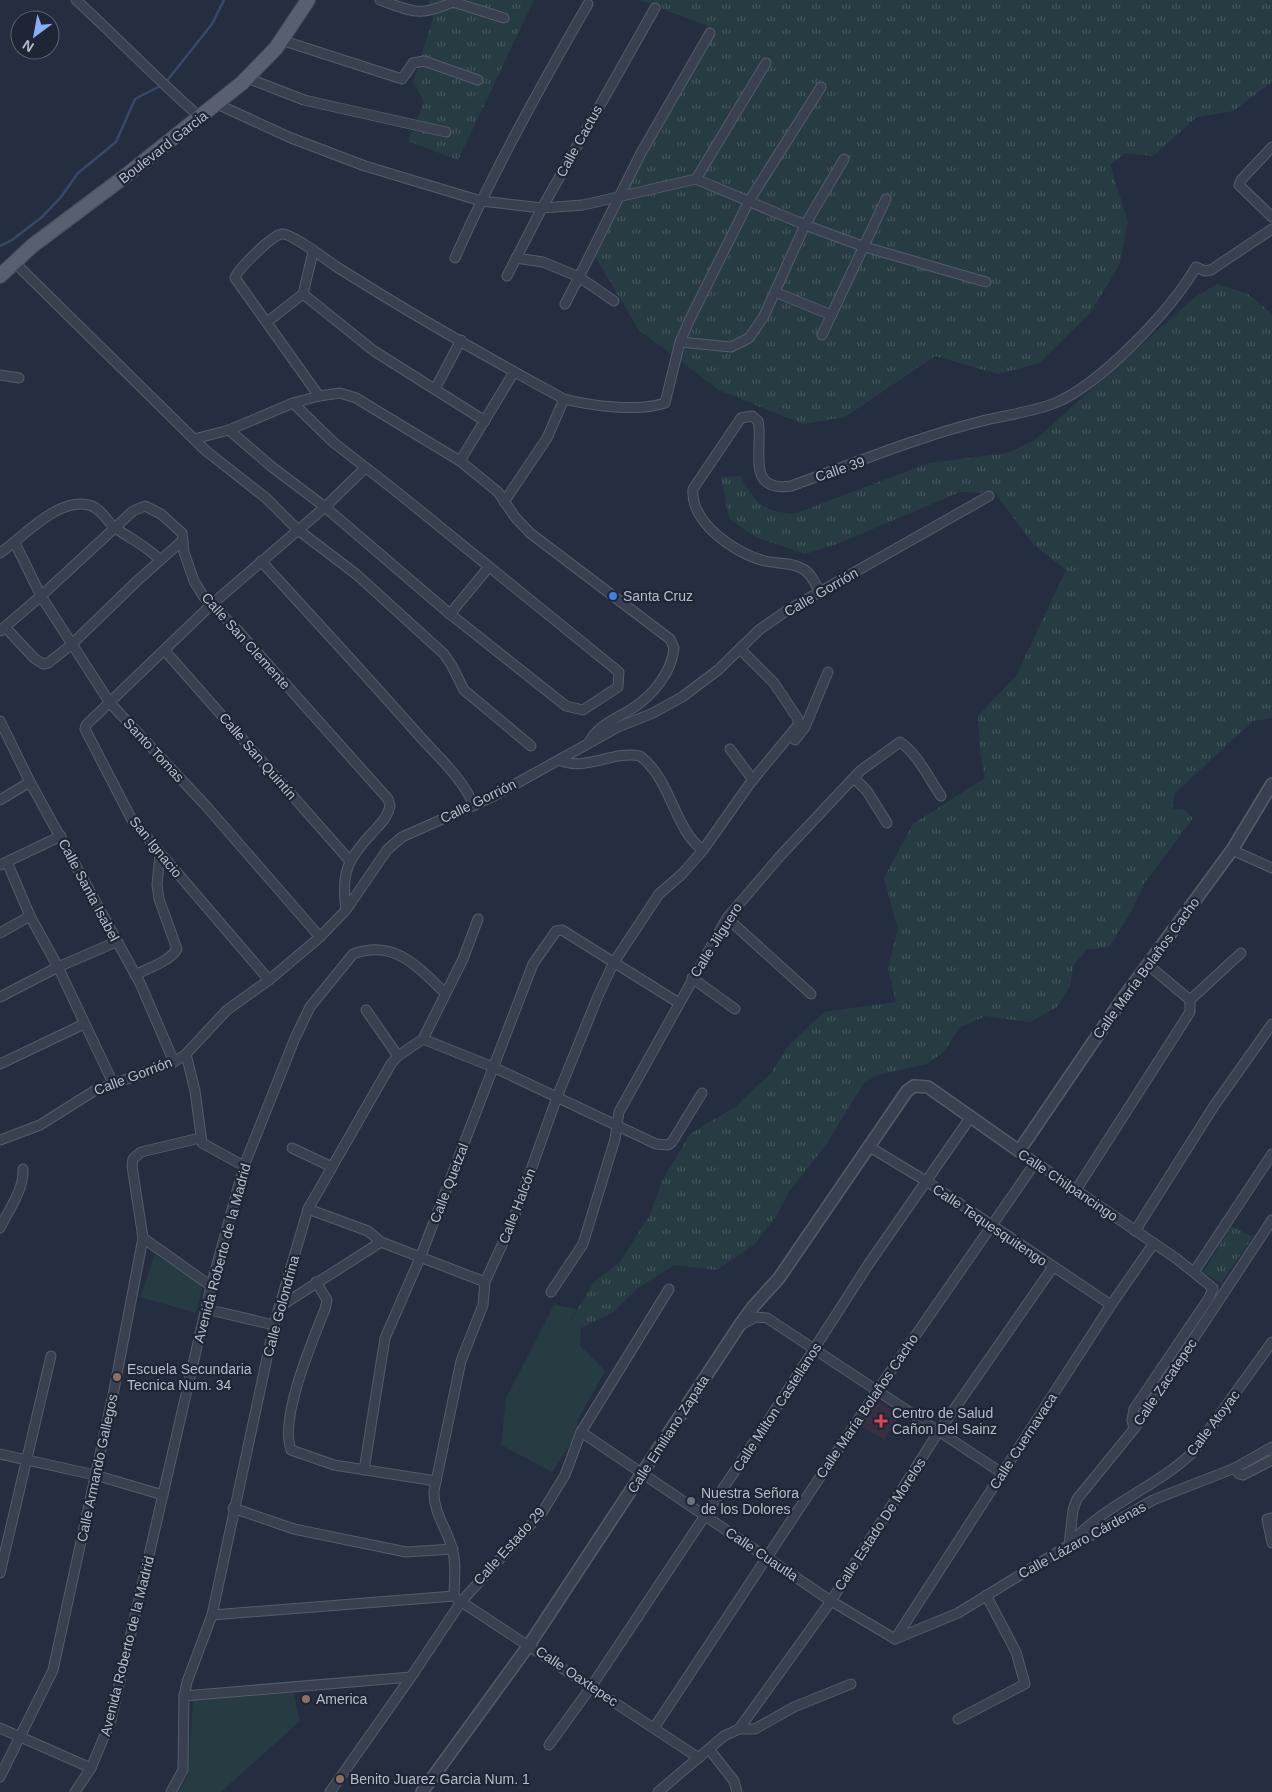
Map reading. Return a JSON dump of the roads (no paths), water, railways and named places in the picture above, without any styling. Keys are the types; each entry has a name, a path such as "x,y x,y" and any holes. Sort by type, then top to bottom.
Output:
{"main road":[{"name":"Boulevard Garcia","path":"0,276 32,246 124,177 247,78 281,40 308,0"}],"street":[{"path":"76,0 126,45 163,85 200,117"},
{"path":"380,0 411,12 429,12 453,2 504,18"},
{"path":"455,258 480,201 526,113 588,4"},
{"name":"Calle Cactus","path":"507,276 542,208 655,8"},
{"path":"566,304 641,153 710,33"},
{"path":"281,40 402,79 413,63 424,61 478,80"},
{"path":"696,179 766,63"},
{"path":"247,78 304,100 446,132"},
{"path":"319,396 237,283 237,274 274,237 282,234 290,235 313,252 514,372 564,399 586,404 651,408 665,403 680,342 749,201 821,87"},
{"path":"217,104 291,138 365,166 480,201 542,208 583,206 696,179 805,225 865,247 986,282"},
{"path":"1272,147 1241,180 1239,185 1272,217"},
{"path":"680,342 730,347 749,338 764,316 805,225 844,159"},
{"path":"822,335 886,199"},
{"name":"Calle 39","path":"819,591 810,574 804,569 756,558 728,545 713,532 696,509 692,498 693,489 741,418 747,415 752,416 758,421 758,464 762,475 770,485 778,488 791,486 978,422 1022,413 1056,403 1099,375 1116,359 1176,298 1196,267 1205,271 1211,270 1272,229"},
{"path":"267,322 303,294 313,252"},
{"path":"516,258 542,262 579,277 614,302"},
{"path":"14,263 88,337 176,419 194,439 266,498 298,530 356,574 436,648 452,666 464,690 532,746"},
{"path":"774,292 831,315"},
{"path":"303,294 374,351 485,421"},
{"path":"435,389 461,340"},
{"path":"460,462 514,372"},
{"path":"0,376 19,378"},
{"path":"194,439 229,430 293,403 340,393 356,398 460,462 498,492 530,533 670,639 674,648 670,668 648,697 602,727 594,734 589,743"},
{"path":"504,502 547,438 564,399"},
{"path":"229,430 272,467 325,507 450,614 566,706 583,710 618,687 619,672 333,442 293,403"},
{"name":"San Ignacio","path":"269,980 132,820 86,733 86,725 211,605 325,507 365,468"},
{"name":"Calle Gorrión","path":"0,1140 40,1124 79,1099 114,1083 174,1062 186,1054 227,1010 269,980 320,936 346,910 387,850 402,837 474,806 589,743 682,697 705,681 759,630 819,591 989,496"},
{"path":"0,553 15,543 50,513 73,505 92,506 114,527 148,548 160,560"},
{"name":"Calle San Clemente","path":"3,629 42,596 133,510 145,506 161,514 179,528 184,552 194,581 211,605 239,632 388,799 390,806 386,818 361,845 350,861 343,886 346,910"},
{"path":"3,629 43,664 71,645 183,540"},
{"name":"Santo Tomas","path":"15,543 42,596 71,645 110,703 207,806 320,936"},
{"path":"261,562 361,669 434,752 469,793 474,806"},
{"path":"450,614 488,568"},
{"name":"Calle Halcón","path":"457,1599 453,1549 436,1510 434,1498 436,1481 461,1361 483,1305 485,1282 512,1223 556,1097 587,1020 614,962 659,894 682,874 703,850 753,780 798,725 798,719 774,684 740,649"},
{"name":"Calle San Quintín","path":"165,651 350,861"},
{"path":"783,745 794,740 805,727 828,672"},
{"name":"Calle Santa Isabel","path":"0,721 30,782 135,975 174,1062"},
{"name":"Calle Jilguero","path":"551,1292 583,1244 615,1139 618,1112 727,918 775,861 854,778 900,742 912,753 941,796"},
{"path":"730,750 753,780"},
{"path":"559,760 571,763 585,763 619,755 640,756 658,774 690,838 703,850"},
{"path":"854,778 867,790 887,823"},
{"path":"0,800 30,782"},
{"name":"Calle María Bolaños Cacho","path":"1018,1152 1147,964 1232,850 1272,784"},
{"path":"61,836 3,864 58,967 114,1083"},
{"path":"1232,850 1272,868"},
{"path":"135,975 174,954 177,949 159,899 157,885 160,854"},
{"path":"0,934 30,916"},
{"path":"727,918 811,994"},
{"path":"478,919 462,959 444,992 423,1039 493,1067 656,1144 668,1145 702,1093"},
{"name":"Calle Quetzal","path":"364,1470 385,1338 420,1258 533,964 556,931 560,929 614,962"},
{"path":"0,997 58,967 116,942"},
{"name":"Avenida Roberto de la Madrid","path":"75,1792 90,1768 111,1720 211,1286 244,1166 292,1046 310,1008 353,954 374,950 403,956 413,962 444,992"},
{"path":"1076,1190 1190,1012 1190,1000 1242,953"},
{"path":"614,962 679,1003"},
{"path":"1147,964 1190,1000"},
{"path":"692,978 735,1009"},
{"path":"366,1010 398,1056"},
{"path":"0,1064 84,1024"},
{"path":"1136,1231 1214,1106 1272,1024"},
{"name":"Calle Golondrina","path":"171,1792 183,1770 184,1696 194,1662 212,1615 274,1325 308,1209 391,1064 398,1056 423,1039"},
{"path":"186,1054 195,1091 200,1138 206,1147 244,1166"},
{"name":"Calle Emiliano Zapata","path":"422,1792 529,1644 739,1326 752,1308 779,1278 907,1091 914,1086 921,1086"},
{"name":"Calle Chilpancingo","path":"921,1086 928,1087 1018,1152 1136,1231 1194,1272 1213,1288 1209,1298 1134,1409 1132,1420 1134,1429"},
{"name":"Calle Milton Castellanos","path":"549,1745 591,1687 705,1517 816,1349 868,1265 970,1118"},
{"name":"Calle Armando Gallegos","path":"0,1777 53,1670 132,1306 143,1238 137,1210 132,1166 133,1159 141,1152 200,1138"},
{"name":"Calle Tequesquitengo","path":"868,1146 926,1181 1111,1305"},
{"path":"292,1148 332,1167"},
{"path":"1194,1272 1272,1154"},
{"name":"Calle María Bolaños Cacho","path":"654,1728 714,1640 766,1556 877,1391 1035,1163"},
{"path":"0,1228 20,1188 23,1179 22,1168"},
{"path":"308,1209 368,1231 381,1242 485,1282"},
{"name":"Calle Zacatepec","path":"1069,1545 1073,1510 1078,1499 1134,1429 1272,1220"},
{"path":"143,1238 211,1286"},
{"path":"279,1308 316,1282 381,1242"},
{"name":"Calle Cuernavaca","path":"895,1639 1111,1305 1154,1244"},
{"name":"Calle Estado De Morelos","path":"739,1729 831,1601 939,1431 1054,1267"},
{"path":"316,1282 326,1300 326,1309 300,1376 288,1437 291,1450 334,1465 436,1481"},
{"name":"Calle Estado 29","path":"330,1792 411,1677 457,1599 542,1511 565,1475 581,1432 669,1290"},
{"path":"206,1309 274,1325"},
{"path":"739,1326 761,1316 816,1349 1002,1473"},
{"name":"Calle Atoyac","path":"1069,1545 1099,1516 1176,1468 1192,1453 1272,1342"},
{"path":"0,1573 51,1356"},
{"name":"Calle Cuautla","path":"581,1432 831,1601 895,1639"},
{"name":"Calle Lázaro Cárdenas","path":"895,1639 958,1613 1069,1545 1096,1533 1168,1493 1235,1468 1272,1447"},
{"path":"0,1454 95,1475 163,1495"},
{"path":"1235,1468 1239,1474 1243,1475 1272,1460"},
{"path":"234,1508 294,1529 406,1552 453,1549"},
{"path":"1270,1519 1272,1543"},
{"path":"958,1719 1025,1684 1016,1652 986,1596"},
{"path":"212,1615 457,1599"},
{"name":"Calle Oaxtepec","path":"457,1599 529,1644 699,1758"},
{"path":"184,1696 411,1677"},
{"path":"658,1792 671,1788 699,1758 724,1736 739,1729 755,1729 794,1708 851,1684"},
{"path":"0,1728 90,1768"},
{"path":"710,1749 734,1781 737,1792"}],"waterway":[{"path":"166,82 212,24 224,0"},
{"path":"0,246 12,240 42,217 61,197 78,173 116,142 135,99 162,85"}],"place":[{"name":"Santa Cruz","path":"613,596"},
{"name":"Escuela Secundaria Tecnica Num. 34","path":"117,1377"},
{"name":"Centro de Salud Cañon Del Sainz","path":"881,1421"},
{"name":"Nuestra Señora de los Dolores","path":"691,1501"},
{"name":"America","path":"306,1699"},
{"name":"Benito Juarez Garcia Num. 1","path":"340,1779"}]}
